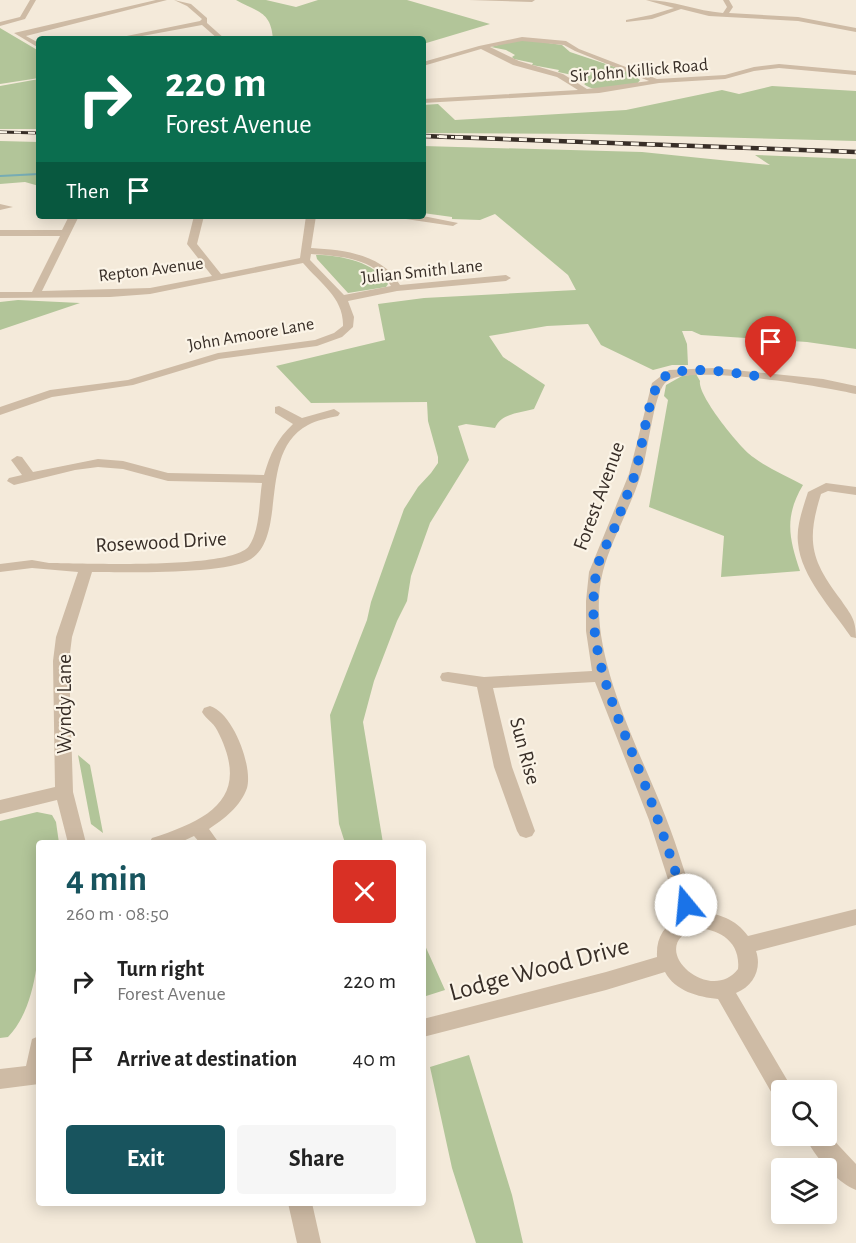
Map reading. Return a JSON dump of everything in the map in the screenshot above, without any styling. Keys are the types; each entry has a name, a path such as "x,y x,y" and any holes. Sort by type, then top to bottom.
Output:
{"street":[{"path":"1,24 23,18 33,0"},
{"path":"21,35 164,0"},
{"path":"177,0 189,5 206,19 203,23"},
{"path":"472,0 532,0"},
{"path":"649,0 679,8 725,15 798,19 856,30"},
{"path":"725,15 730,7 726,0"},
{"path":"628,21 679,8"},
{"path":"640,19 650,24"},
{"path":"132,36 203,23"},
{"path":"203,23 218,36"},
{"path":"1,24 36,44"},
{"path":"426,63 481,47 522,39 566,43 577,50 655,81"},
{"path":"481,47 497,51 514,62 566,77 585,92"},
{"name":"Sir John Killick Road","path":"426,101 585,92 631,87 655,81 725,77 754,69 779,66 856,73"},
{"path":"36,294 73,219"},
{"path":"198,219 192,244 219,278"},
{"path":"305,256 311,219"},
{"path":"426,219 453,223"},
{"path":"0,233 66,233"},
{"name":"Repton Avenue","path":"0,295 126,294 219,278 305,256 336,254 374,264 384,270 397,288"},
{"name":"John Amoore Lane","path":"0,411 59,392 141,380 218,356 324,341 338,335 348,327 347,310 341,299 305,256"},
{"name":"Julian Smith Lane","path":"341,299 397,288 461,284 506,278"},
{"name":"Forest Avenue","path":"691,920 658,820 601,676 594,631 593,601 596,572 635,474 658,383 674,372 693,370 823,382 856,390"},
{"path":"279,410 301,423"},
{"name":"Rosewood Drive","path":"0,568 33,564 49,567 150,568 223,562 247,556 259,544 270,479 279,446 301,423 334,413"},
{"path":"17,460 30,477"},
{"path":"14,481 82,465 108,463 129,466 168,477 270,479"},
{"path":"856,491 834,487 815,492 806,525 805,543 812,565 851,617 856,633"},
{"name":"Wyndy Lane","path":"76,840 64,792 61,661 64,637 87,567"},
{"path":"448,677 484,682 601,676"},
{"name":"Sun Rise","path":"484,682 503,767 526,831"},
{"path":"166,840 198,828 226,804 236,790 240,777 236,759 223,721 210,712"},
{"path":"0,807 64,792"},
{"path":"198,828 208,840"},
{"path":"745,945 856,917"},
{"path":"691,920 707,920 721,924 734,932 745,945 749,959 747,972 738,983 724,990 705,990 690,985 677,975 668,962 665,946 670,933 679,925 691,920"},
{"name":"Lodge Wood Drive","path":"426,1027 606,981 668,962"},
{"path":"724,990 776,1080"},
{"path":"0,1079 36,1075"},
{"path":"824,1146 838,1163 856,1179"},
{"path":"301,1206 309,1243"}],"green space":[{"path":"236,0 266,0 296,7 318,0 407,0 490,24 426,43 426,36 273,36 266,17"},
{"path":"0,28 36,49 36,78 0,84"},
{"path":"528,40 562,45 570,52 630,72 640,80 637,84 596,89 584,84 587,82 577,76 514,59 512,57 515,55 506,50 491,47 512,41"},
{"path":"36,80 36,129 0,129 0,86"},
{"path":"772,86 856,91 856,141 589,134 426,133 426,105 438,104 455,120 626,110 722,90 739,94"},
{"path":"0,141 36,142 36,185 25,182 0,184"},
{"path":"426,146 642,152 770,165 755,155 856,159 856,349 807,342 701,335 692,331 682,331 687,344 688,365 672,365 653,370 601,345 588,324 547,326 489,336 503,357 545,385 534,409 506,416 495,428 466,424 458,426 469,460 430,523 411,576 407,601 374,681 363,722 383,840 344,840 339,824 330,715 367,620 371,602 404,509 418,487 438,463 438,457 428,421 427,402 311,403 276,366 385,340 378,304 424,298 576,290 568,275 495,214 480,220 452,219 452,217 426,213"},
{"path":"316,255 346,258 366,265 382,276 388,284 386,287 348,293 317,259"},
{"path":"18,300 80,303 0,330 0,302"},
{"path":"696,374 712,409 747,452 764,465 803,485 793,507 790,528 800,571 721,577 724,536 649,507 668,400 664,396 666,385 682,376"},
{"path":"78,755 90,765 103,833 91,824"},
{"path":"37,812 52,815 56,822 59,840 36,840 36,972 30,997 21,1019 8,1037 0,1038 0,821"},
{"path":"426,948 445,990 426,996"},
{"path":"469,1055 512,1195 523,1243 476,1243 452,1168 430,1067"}],"waterway":[{"path":"0,176 36,174"}],"railway":[{"path":"0,132 36,133"},
{"path":"426,136 454,137"},
{"path":"426,136 856,152"}],"route":[{"path":"686,905 658,820 601,676 594,631 593,601 596,572 635,474 658,383 674,372 693,370 771,378"}]}
